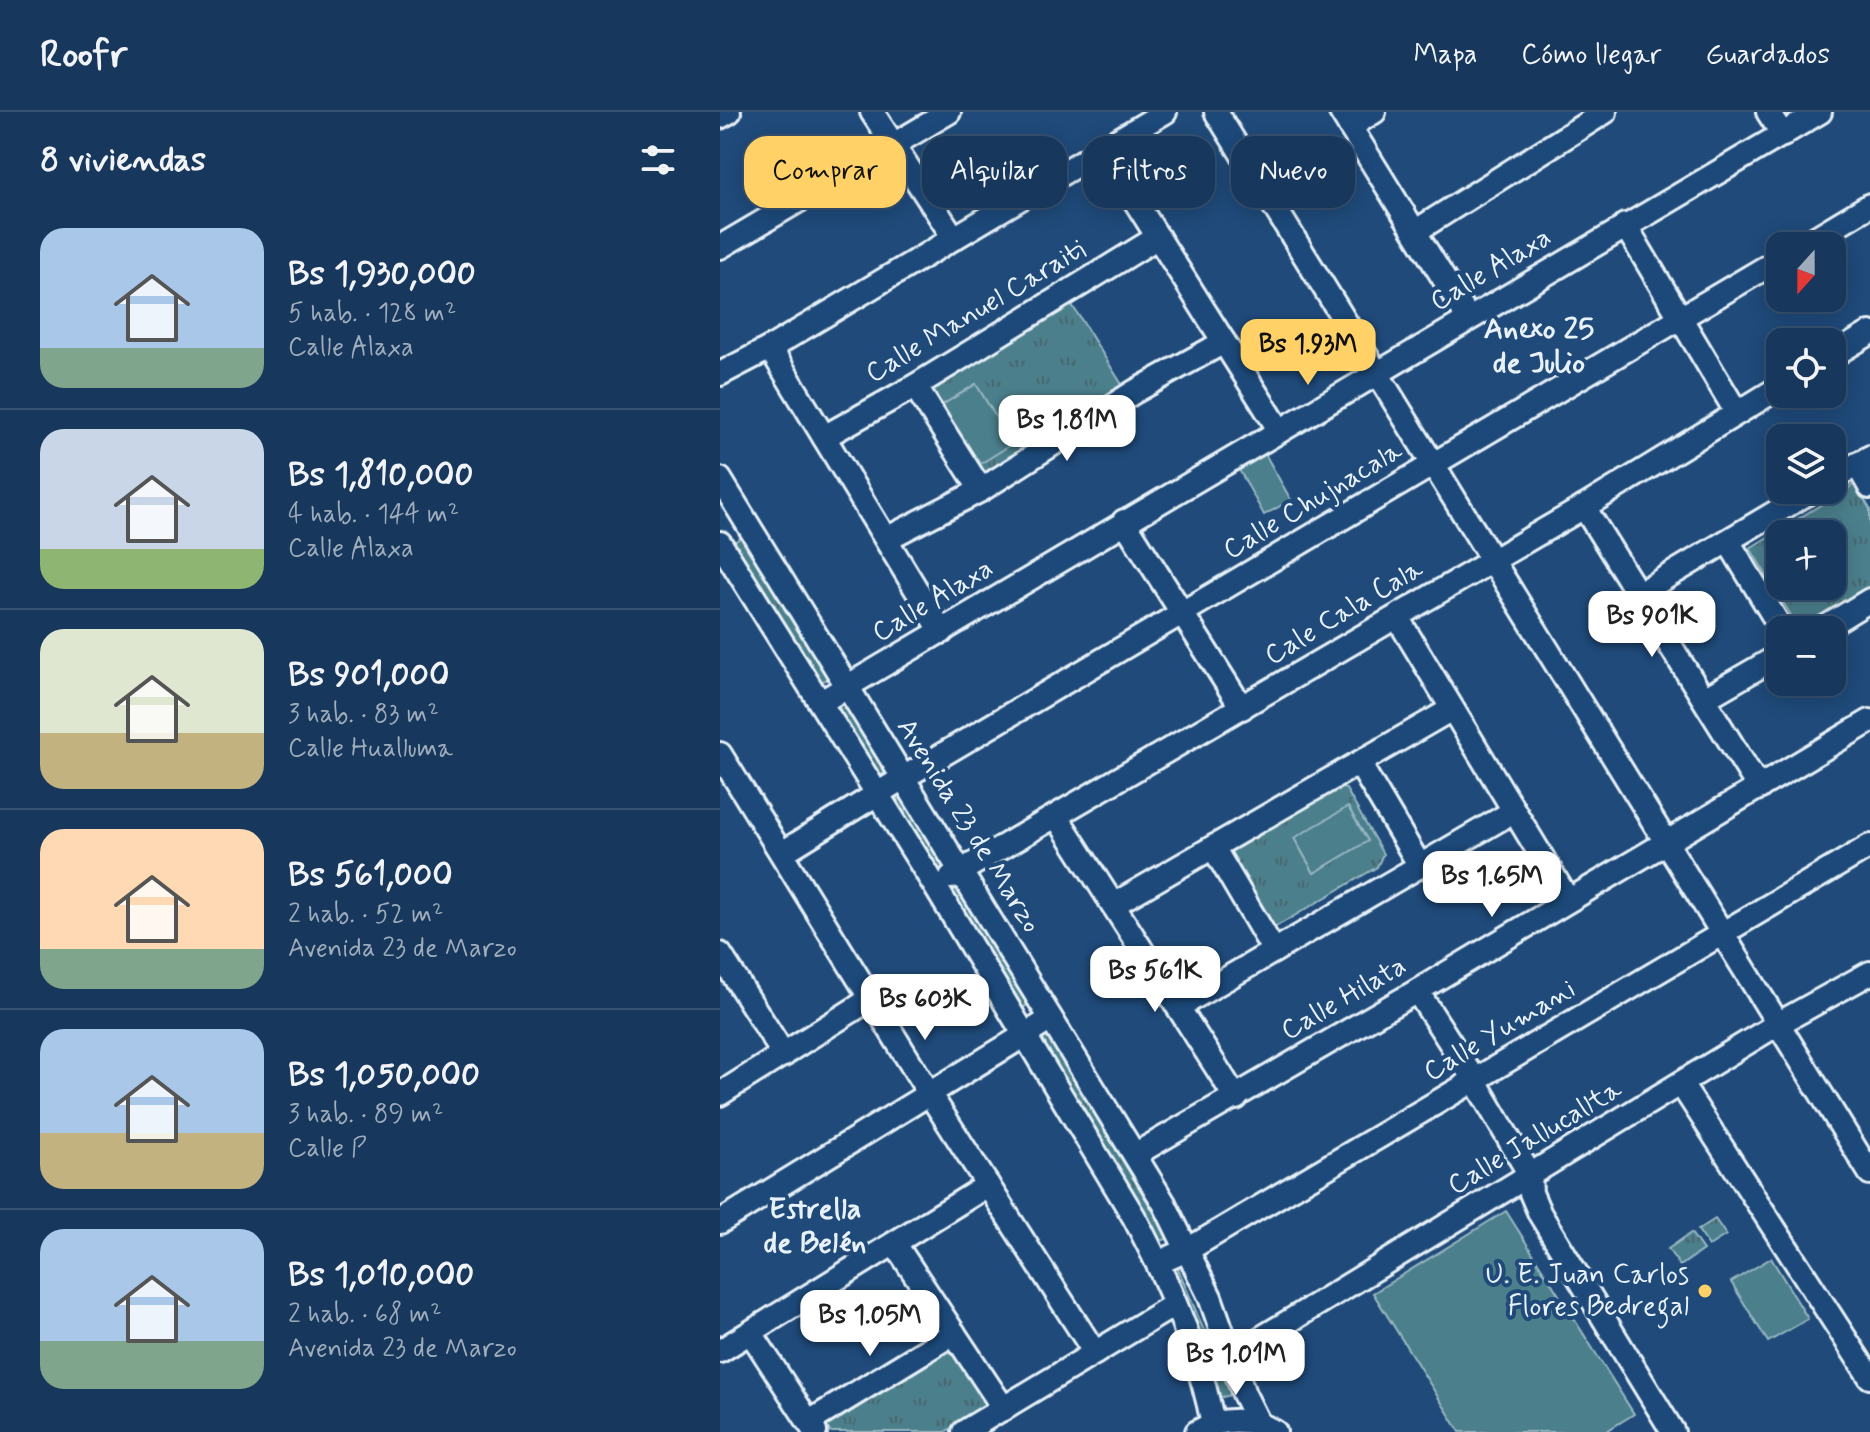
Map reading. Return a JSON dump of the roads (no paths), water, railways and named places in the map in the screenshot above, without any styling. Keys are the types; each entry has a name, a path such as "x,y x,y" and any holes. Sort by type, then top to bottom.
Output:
{"street":[{"path":"720,117 729,112"},
{"path":"872,112 887,136"},
{"path":"906,137 949,112"},
{"path":"1126,136 1165,112"},
{"path":"1216,112 1870,1173"},
{"path":"1374,112 1345,119 1468,318"},
{"path":"1416,231 1605,112"},
{"path":"1768,112 1783,135"},
{"name":"Calle Alaxa","path":"821,702 1820,112"},
{"path":"720,374 770,348 1083,162"},
{"path":"906,165 954,238"},
{"path":"1825,232 1870,205"},
{"path":"720,247 786,208"},
{"path":"1140,208 1280,431"},
{"path":"1625,225 1737,413"},
{"name":"Calle Manuel Caraiti","path":"824,437 915,386 1158,237"},
{"name":"Calle Chujnacala","path":"782,853 876,794 1766,267"},
{"path":"1846,348 1870,333"},
{"path":"886,539 981,490 1134,392 1224,342"},
{"path":"770,348 942,632"},
{"path":"915,386 981,490"},
{"name":"Cale Cala Cala","path":"935,886 1584,507 1766,395"},
{"path":"1863,461 1870,487"},
{"name":"Avenida 23 de Marzo","path":"720,479 1136,1154 1189,1249 1244,1394 1267,1428"},
{"path":"1638,594 1790,504"},
{"path":"1584,507 1759,788"},
{"path":"1124,521 1242,708"},
{"path":"748,523 720,544 935,886 1134,1217 1158,1263 1198,1367 1205,1428 1236,1420 1267,1428"},
{"path":"1728,541 1774,616"},
{"path":"1844,616 1870,600"},
{"path":"1397,617 1568,900"},
{"path":"1704,699 1766,663"},
{"path":"1113,905 1452,709"},
{"name":"Calle Hilata","path":"1136,1154 1236,1098 1870,721"},
{"path":"720,754 929,1093 1095,1353"},
{"path":"1359,763 1420,866"},
{"path":"1178,1007 1514,811"},
{"path":"1057,817 1236,1098"},
{"name":"Calle Yumani","path":"1158,1263 1189,1249 1870,846"},
{"path":"1213,847 1274,951"},
{"path":"723,964 784,1055"},
{"name":"Calle Jallucallta","path":"1232,1356 1776,1025 1870,973"},
{"path":"1417,991 1530,1175 1531,1193 1540,1214 1673,1432"},
{"path":"720,1094 872,998"},
{"path":"720,1222 1051,1019"},
{"path":"1681,1084 1867,1367"},
{"path":"720,1351 988,1185"},
{"path":"895,1244 1004,1409"},
{"path":"964,1432 1174,1305"},
{"path":"751,1333 812,1427 954,1333"}],"place":[{"name":"U. E. Juan Carlos Flores Bedregal","path":"1705,1291"}],"district":[{"name":"Anexo 25 de Julio","path":"1539,346"},
{"name":"Estrella de Belén","path":"815,1226"}]}
